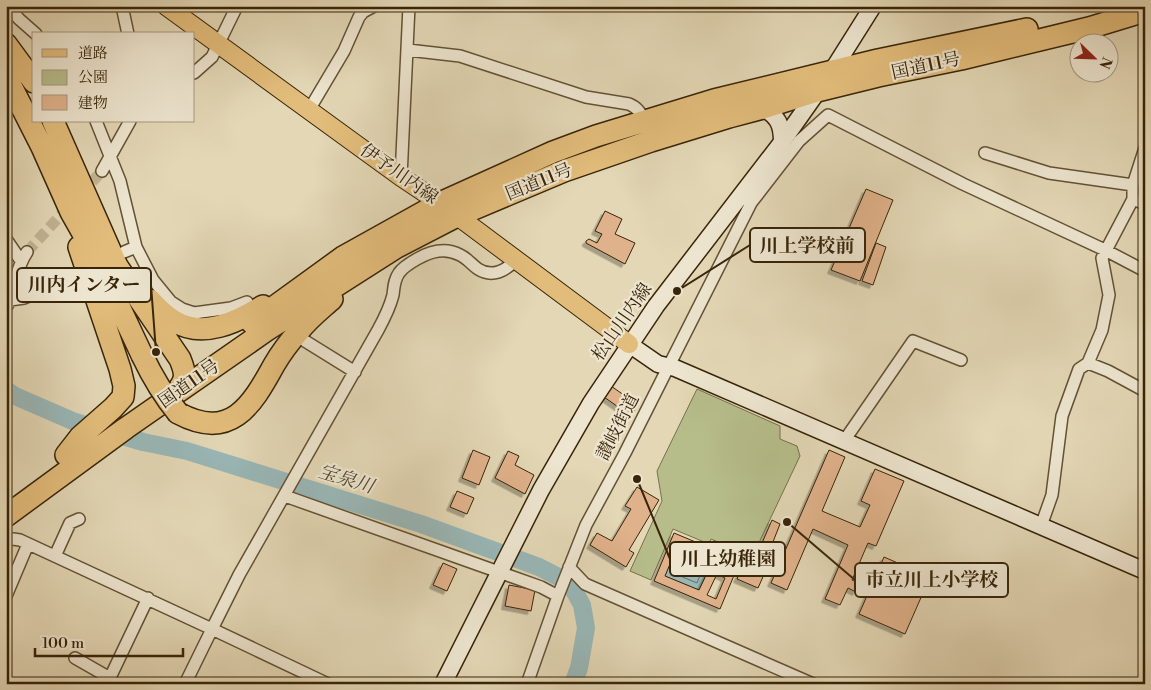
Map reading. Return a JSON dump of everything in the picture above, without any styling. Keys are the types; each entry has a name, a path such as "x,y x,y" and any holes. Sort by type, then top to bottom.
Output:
{"highway":[{"name":"国道11号","path":"6,516 102,432 185,370 440,204 553,152 644,120 714,100 832,71 1042,26 1114,6"},
{"name":"国道11号","path":"102,432 177,404 349,265 396,247 457,216 564,171 651,141 818,91 878,76 971,57 1089,28 1145,11"},
{"path":"6,44 32,79"},
{"path":"6,76 42,147 71,212 93,251 154,380 169,402 177,404 194,421 210,424 225,421 239,414 260,391 276,363 299,330 343,289 349,265 326,261 249,315 222,326 205,329 188,328 174,322 162,312 120,259"},
{"path":"53,122 120,259 185,370 185,381 177,404"},
{"path":"6,498 102,432 123,397 124,386 120,369 82,260 71,212"}],"main road":[{"name":"伊予川内線","path":"166,6 457,216 629,344"},
{"name":"松山川内線","path":"443,684 558,458 629,344 656,306 746,200 782,142 832,71 873,6"},
{"path":"763,108 772,113 777,119 782,128 782,142"},
{"path":"629,344 658,364 668,366 844,440 1145,571"}],"street":[{"path":"8,6 34,32"},
{"path":"122,6 128,32"},
{"path":"195,72 212,57 219,46 237,6"},
{"path":"309,110 344,51 358,17 374,6"},
{"path":"401,177 408,50 408,6"},
{"path":"408,50 460,56 586,97 629,104 640,112 644,120"},
{"name":"讃岐街道","path":"527,684 558,595 586,524 625,453 668,366 746,200 799,141 828,115 964,184 1105,250"},
{"path":"96,122 120,181 136,247 153,280 171,302 182,309 194,313 230,308 247,302"},
{"path":"102,171 129,122"},
{"path":"1041,526 1052,495 1062,416 1079,369 1088,363 1102,330 1102,322 1108,300 1102,258 1133,199 1133,186 1145,148"},
{"path":"985,153 1049,173 1133,186"},
{"path":"1133,199 1145,204"},
{"path":"6,239 24,256 8,303"},
{"path":"120,259 136,247"},
{"path":"185,684 239,575 298,474 385,316 398,274 404,267 428,252 438,250 460,254 481,271 490,273 500,272 509,267 515,260"},
{"path":"1105,250 1145,271"},
{"path":"8,303 55,284 66,283 78,276"},
{"path":"304,341 355,372"},
{"path":"844,440 913,341 961,360"},
{"path":"1088,363 1108,371 1145,391"},
{"path":"286,495 500,570 558,595"},
{"path":"55,556 70,523 79,519"},
{"path":"6,541 13,539 28,544 148,598 328,684"},
{"path":"8,601 28,544"},
{"path":"568,569 589,585 813,684"},
{"path":"75,658 109,681 148,598"}],"green space":[{"path":"697,389 780,426 780,439 797,446 800,456 755,551 741,545 738,550 711,539 709,544 673,529 651,580 630,571 662,501 657,471"}],"water":[{"path":"675,552 710,567 699,590 665,576"}],"building":[{"path":"866,189 893,200 860,281 831,270"},
{"path":"605,211 622,219 615,234 635,243 625,264 586,243 589,239 597,243 602,234 595,231"},
{"path":"876,243 886,247 873,285 862,281"},
{"path":"611,386 638,405 631,416 604,397"},
{"path":"473,450 490,457 479,485 462,478"},
{"path":"829,450 845,457 822,511 860,527 870,505 861,501 875,469 904,481 876,546 868,543 852,580 859,583 856,592 848,588 840,605 825,599 848,545 813,529 787,590 771,583"},
{"path":"508,451 519,456 515,465 534,475 525,494 495,478"},
{"path":"637,487 659,500 629,550 634,553 626,567 590,545 597,533 612,541 631,509 625,506"},
{"path":"457,491 474,498 467,514 450,507"},
{"path":"772,520 780,524 771,547 762,543"},
{"path":"674,533 710,548 713,541 740,552 737,559 740,561 720,609 654,581","holes":["675,552 710,567 699,590 665,576","717,574 725,578 716,599 707,595"]},
{"path":"749,552 770,561 758,588 737,579"},
{"path":"884,557 930,577 905,634 859,614"},
{"path":"443,563 457,569 447,591 433,585"},
{"path":"509,585 535,590 531,611 505,606"}],"waterway":[{"name":"宝泉川","path":"6,390 15,396 75,422 143,442 187,451 421,524 539,567 570,583 582,605 586,628 579,668 573,684"}],"tunnel":[{"path":"81,194 102,171"},
{"path":"27,252 70,205"}],"place":[{"name":"川上学校前","path":"677,291"},
{"name":"川内インター","path":"156,352"},
{"name":"川上幼稚園","path":"637,479"},
{"name":"市立川上小学校","path":"787,522"}]}
